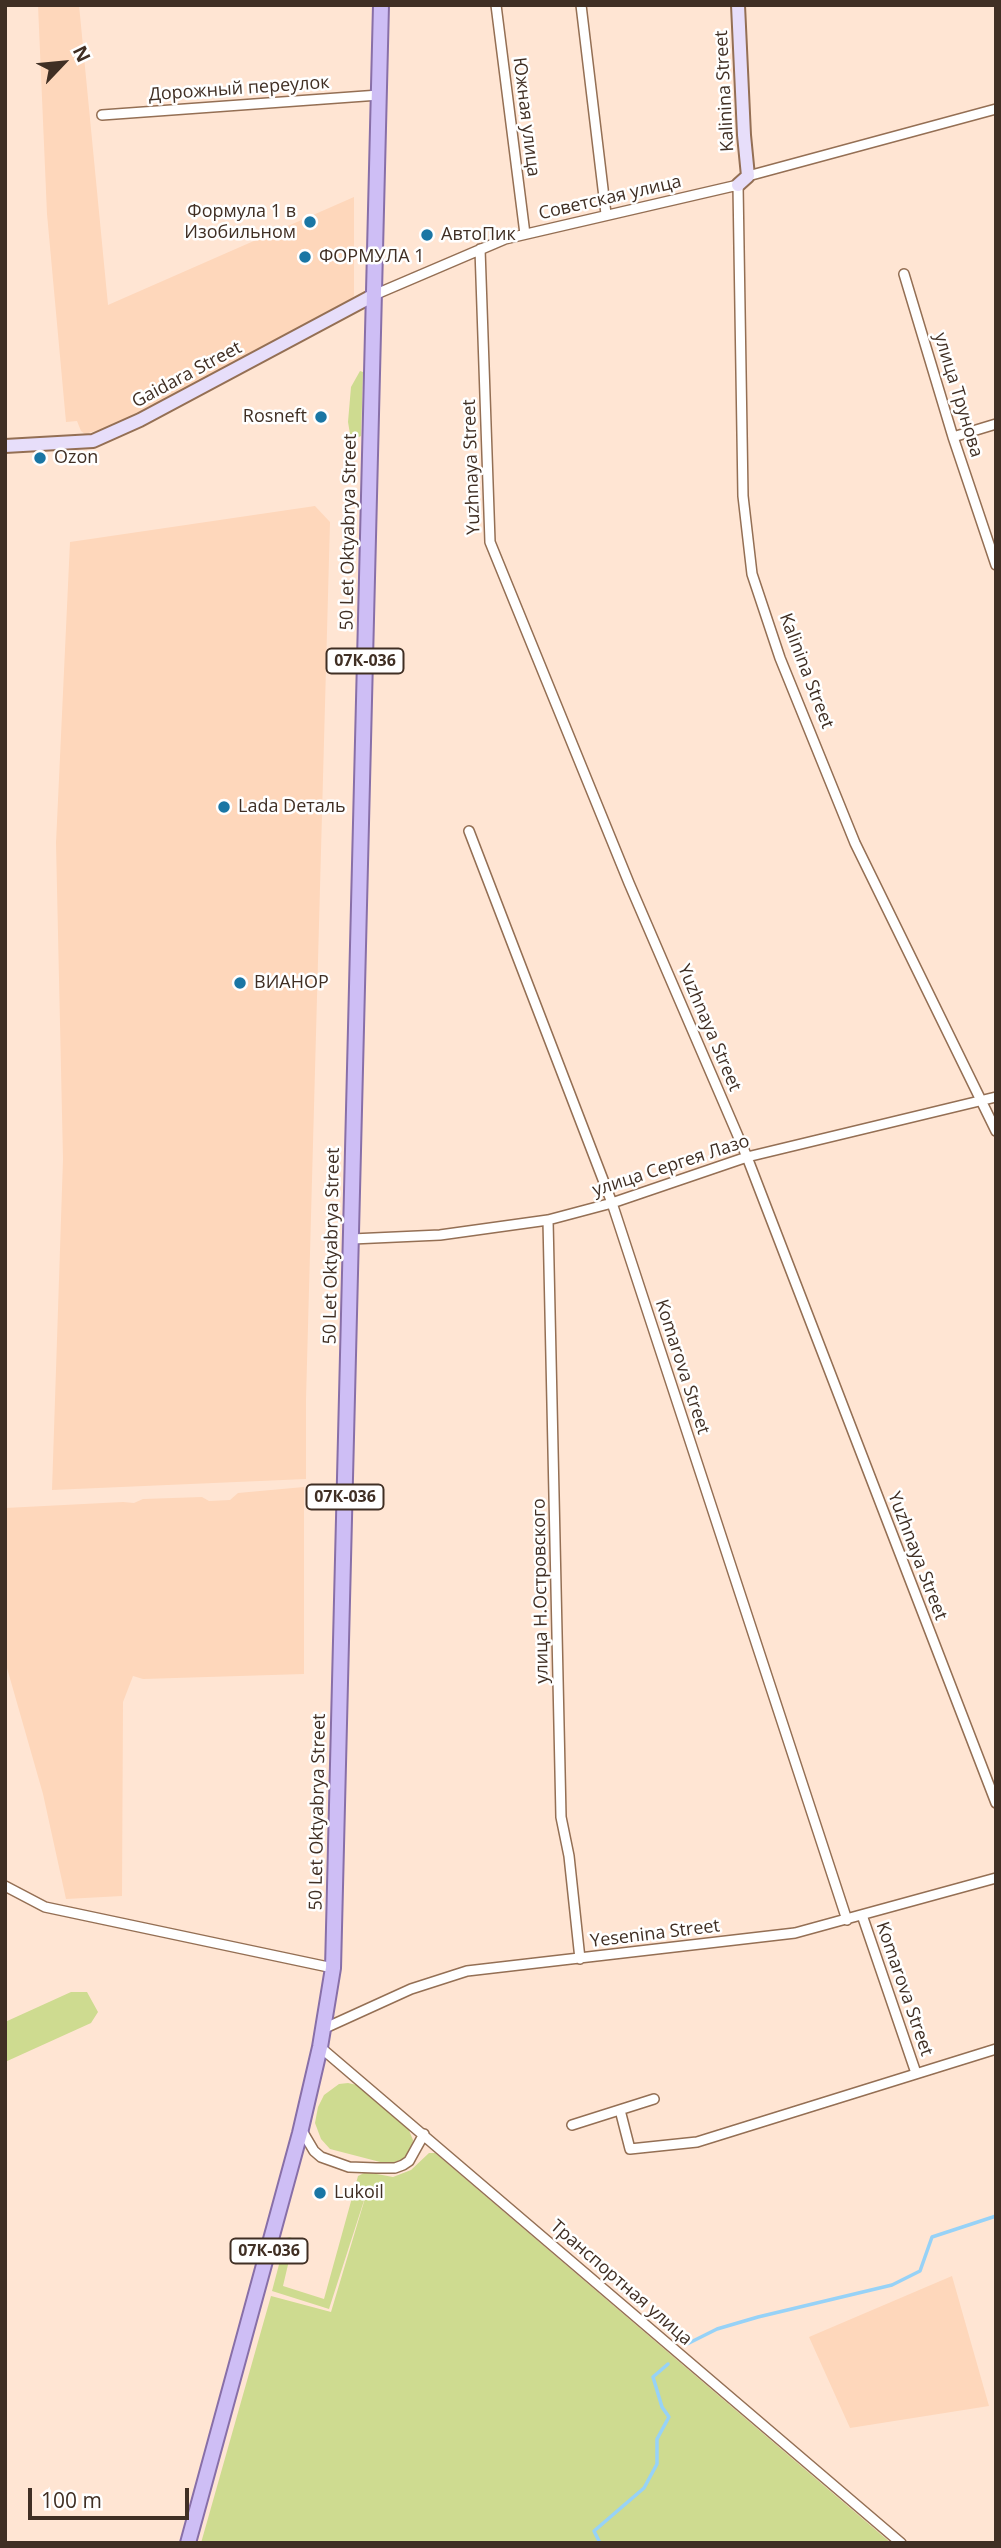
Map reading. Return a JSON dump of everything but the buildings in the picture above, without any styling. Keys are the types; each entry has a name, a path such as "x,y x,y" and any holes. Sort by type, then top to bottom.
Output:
{"main road":[{"name":"50 Let Oktyabrya Street","path":"188,2543 300,2128 320,2047 333,1968 381,5"}],"street":[{"name":"Южная улица","path":"496,5 525,234"},
{"path":"581,5 606,214"},
{"name":"Kalinina Street","path":"738,5 748,176"},
{"name":"Дорожный переулок","path":"102,115 379,95"},
{"path":"738,185 748,176 996,108"},
{"name":"Советская улица","path":"374,295 505,239 738,185"},
{"name":"Kalinina Street","path":"738,185 743,496 752,574 780,658 855,843 996,1131"},
{"name":"Yuzhnaya Street","path":"480,249 490,542 629,883 747,1157 996,1803"},
{"name":"улица Трунова","path":"904,274 953,437 996,565"},
{"name":"Gaidara Street","path":"5,446 93,441 140,420 374,295"},
{"path":"953,437 996,424"},
{"name":"Komarova Street","path":"469,831 612,1203 846,1920"},
{"name":"улица Сергея Лазо","path":"352,1239 440,1235 548,1220 612,1203 747,1157 996,1097"},
{"name":"улица Н.Островского","path":"548,1220 561,1817 569,1856 580,1959"},
{"name":"Yesenina Street","path":"323,2029 411,1989 467,1971 796,1933 996,1878"},
{"path":"5,1886 45,1907 333,1968"},
{"name":"Kоmarova Street","path":"862,1915 916,2073"},
{"name":"Транспортная улица","path":"320,2047 901,2543"},
{"path":"620,2110 630,2149 697,2142 996,2049"},
{"path":"572,2125 654,2099"},
{"path":"300,2128 314,2151 321,2157 349,2167 395,2168 403,2165 409,2161 424,2134"}],"shaded area":[{"path":"38,5 79,5 108,305 354,197 354,296 349,301 265,349 118,424 85,434 77,421 66,422 47,214"},
{"path":"315,506 330,522 306,1479 52,1490 63,1159 56,843 70,542"},
{"path":"304,1487 304,1674 143,1679 133,1676 123,1702 122,1896 66,1899 43,1794 5,1661 5,1508 134,1503 143,1499 202,1497 209,1501 230,1500 238,1493"},
{"path":"952,2276 989,2406 850,2428 809,2337"}],"green space":[{"path":"360,371 363,372 359,437 350,434 348,422 351,387"},
{"path":"71,1992 87,1992 98,2012 91,2023 5,2062 5,2022"},
{"path":"339,2084 357,2085 408,2128 413,2140 412,2148 403,2159 384,2163 330,2149 321,2139 315,2123 318,2107 324,2095"},
{"path":"429,2153 435,2153 441,2158 891,2543 201,2543 271,2296 331,2312 369,2185 329,2309 272,2291 286,2238 294,2239 283,2286 324,2299 358,2176 366,2172 393,2177 411,2170"}],"waterway":[{"path":"687,2344 717,2329 758,2317 892,2285 920,2271 932,2237 996,2216"},
{"path":"600,2543 594,2531 644,2488 657,2464 657,2439 669,2417 662,2407 653,2377 668,2364"}],"place":[{"name":"Формула 1 в Изобильном","path":"310,222"},
{"name":"АвтоПик","path":"427,235"},
{"name":"ФОРМУЛА 1","path":"305,257"},
{"name":"Rosneft","path":"321,417"},
{"name":"Ozon","path":"40,458"},
{"name":"Lada Dеталь","path":"224,807"},
{"name":"ВИАНОР","path":"240,983"},
{"name":"Lukoil","path":"320,2193"}]}
